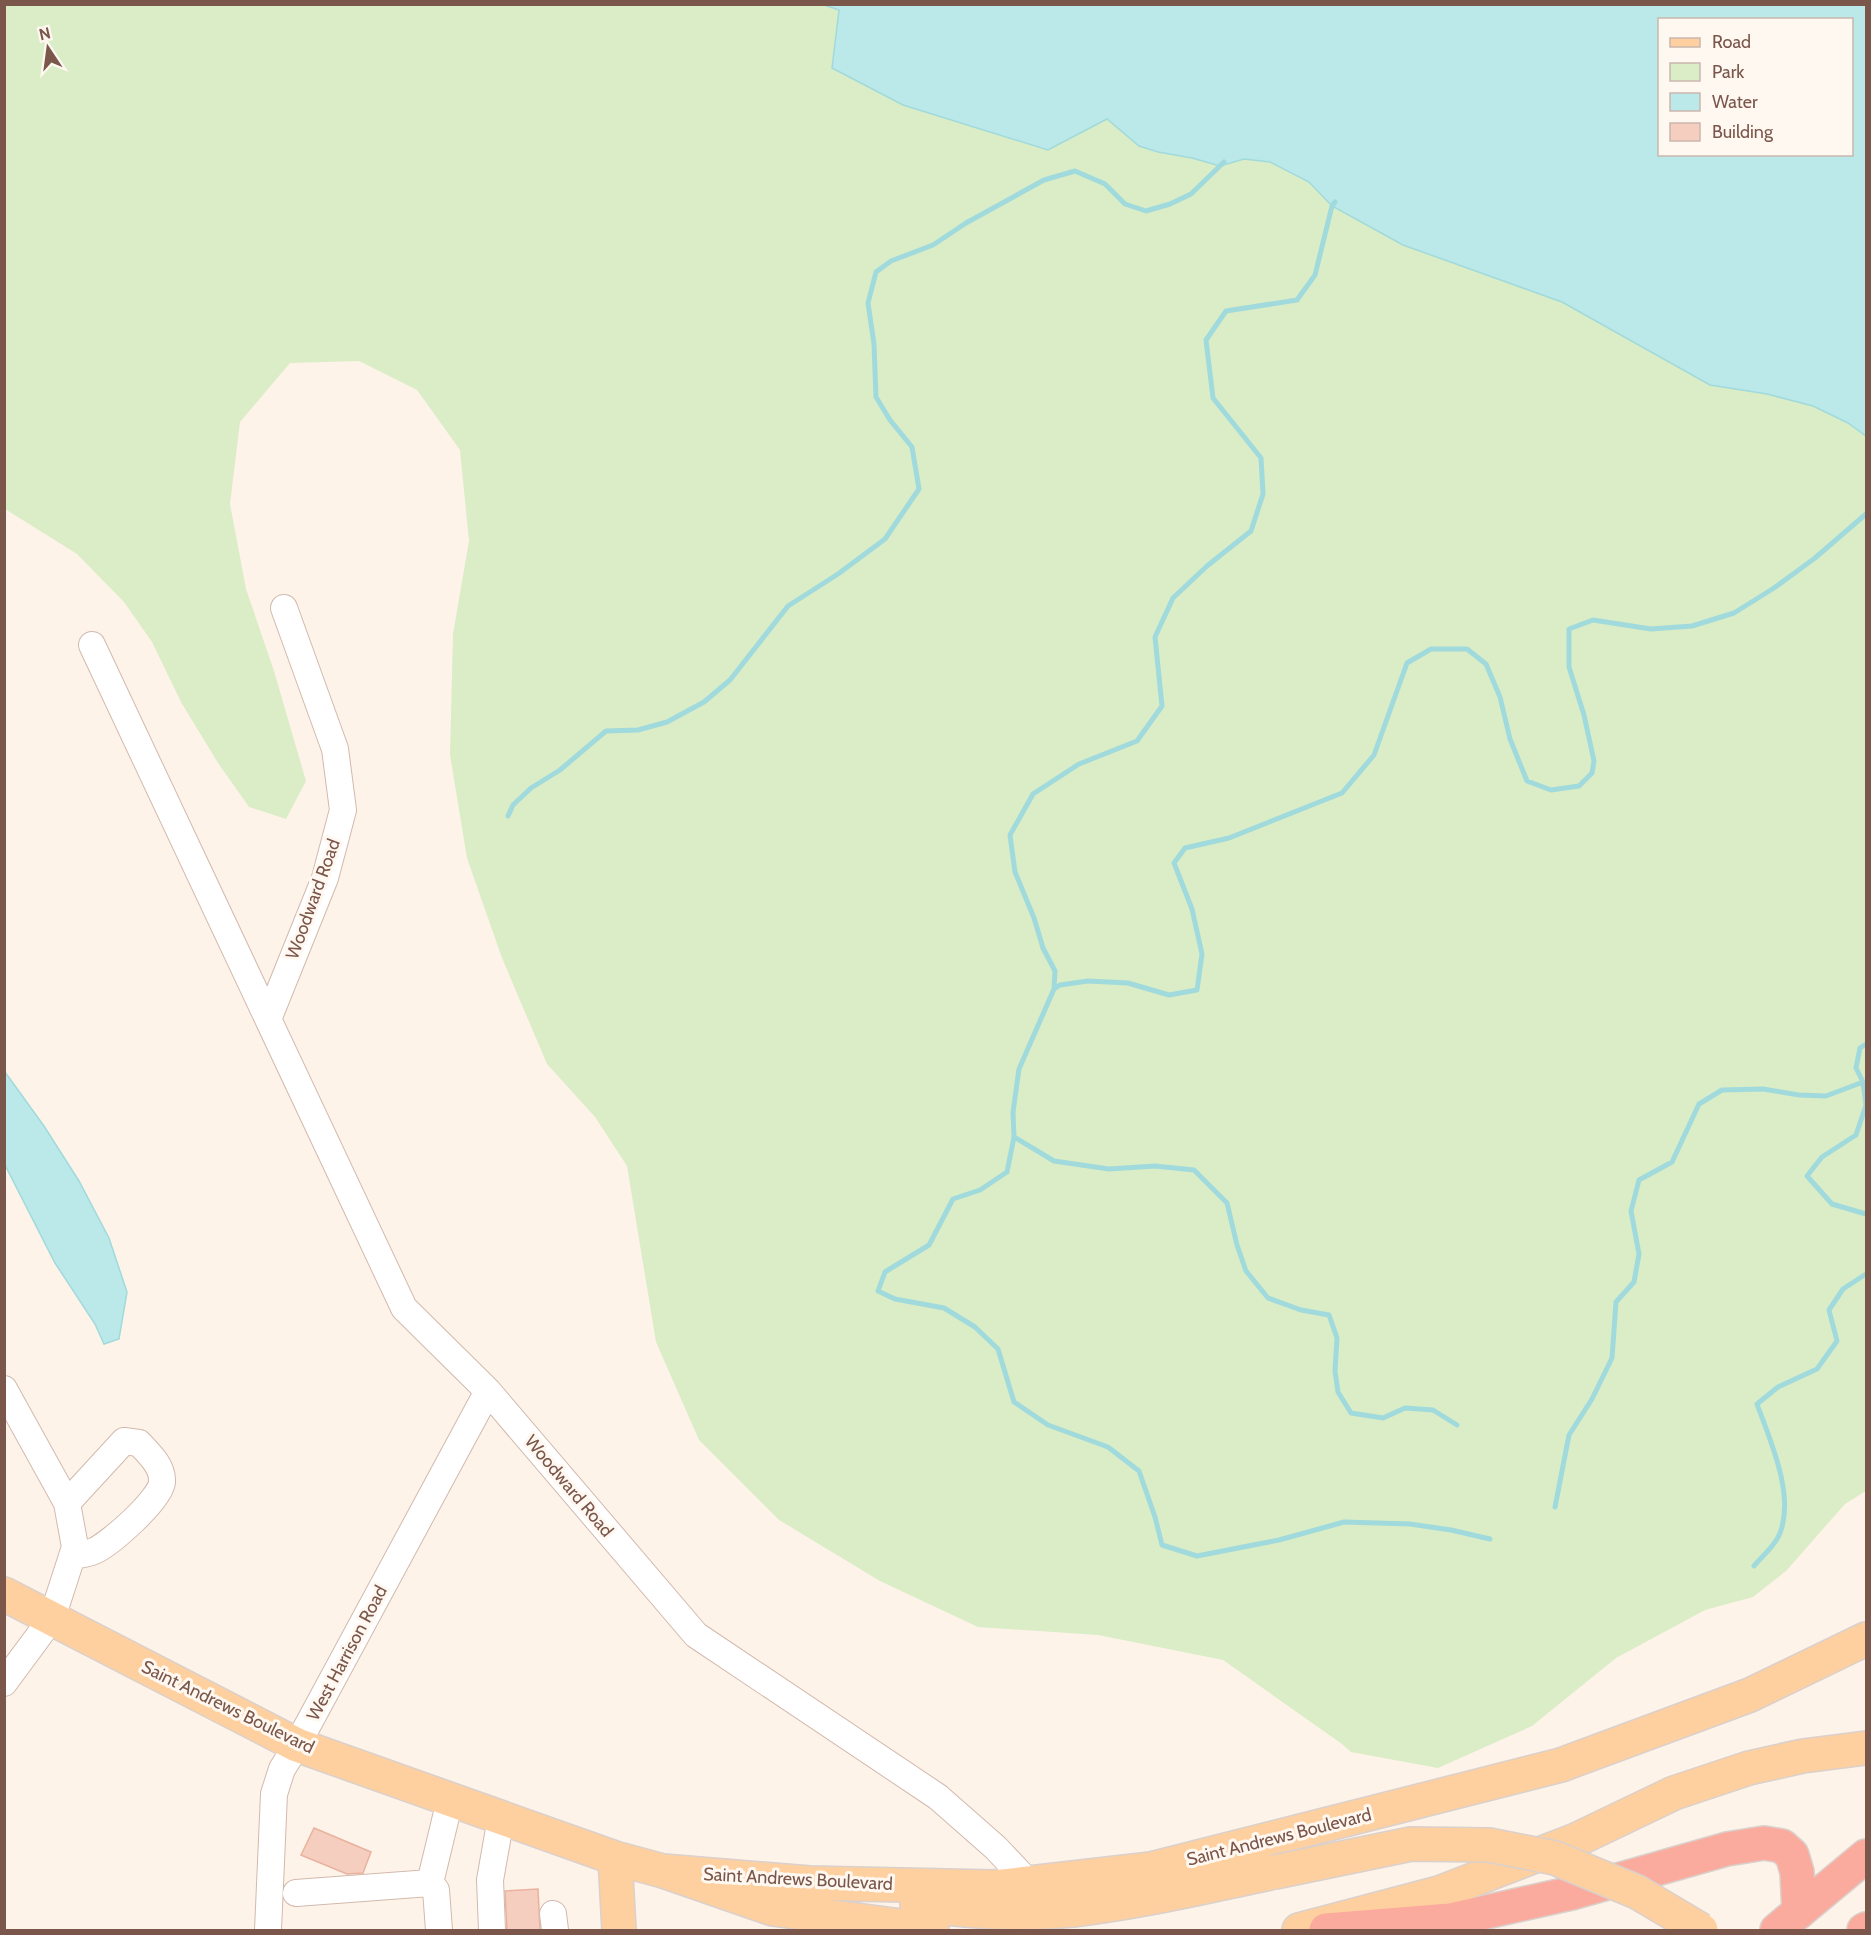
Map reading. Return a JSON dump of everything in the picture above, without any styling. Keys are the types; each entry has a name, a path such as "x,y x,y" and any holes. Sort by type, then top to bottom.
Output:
{"highway":[{"path":"1326,1930 1450,1920 1572,1893 1727,1849 1764,1843 1782,1846 1792,1855 1797,1872 1788,1921"},
{"path":"1788,1921 1866,1856"}],"main road":[{"name":"Saint Andrews Boulevard","path":"4,1594 297,1745 615,1858 663,1871 773,1909 932,1930"},
{"name":"Saint Andrews Boulevard","path":"663,1871 810,1883 994,1887 1151,1869 1561,1766 1750,1695 1866,1639"},
{"path":"1299,1930 1440,1893 1576,1840 1674,1793 1749,1768 1803,1756 1866,1748"},
{"path":"810,1883 920,1905 987,1912 1071,1910 1157,1897 1411,1844 1489,1845 1555,1858 1637,1892 1701,1930"},
{"path":"615,1858 619,1930"},
{"path":"773,1909 827,1930"}],"street":[{"name":"Woodward Road","path":"269,1017 325,878 343,810 335,749 284,608"},
{"name":"Woodward Road","path":"92,645 404,1308 488,1391 696,1635 938,1797 996,1848 1029,1883"},
{"path":"4,1389 67,1503 75,1547 52,1618 4,1683"},
{"name":"West Harrison Road","path":"268,1930 274,1794 282,1769 488,1391"},
{"path":"67,1503 124,1441 139,1443 157,1464 162,1481 159,1493 152,1503 96,1550 72,1556"},
{"path":"430,1883 450,1800"},
{"path":"492,1930 490,1880 501,1818"},
{"path":"994,1887 996,1848"},
{"path":"296,1893 430,1883"},
{"path":"430,1883 436,1890 439,1930"}],"green space":[{"path":"4,5 824,5 839,10 1048,150 1107,119 1139,146 1158,152 1219,166 1244,159 1270,162 1309,182 1403,245 1562,302 1710,385 1767,394 1813,406 1848,423 1866,436 1866,1491 1845,1504 1786,1571 1753,1597 1705,1610 1616,1658 1532,1726 1438,1768 1351,1752 1223,1660 1098,1635 978,1627 880,1581 779,1520 699,1440 656,1342 627,1166 595,1117 547,1064 502,958 467,858 450,755 453,634 469,541 460,450 417,390 359,361 290,363 240,422 230,504 246,589 274,671 306,781 286,819 249,807 218,763 181,702 152,642 124,602 77,554 5,509"}],"water":[{"path":"824,5 1866,5 1866,436 1848,423 1813,406 1767,394 1710,385 1562,302 1403,245 1332,206 1309,182 1270,162 1244,159 1220,166 1158,152 1139,146 1107,119 1048,150 903,105 832,68 839,10"},
{"path":"5,1072 44,1126 79,1181 109,1238 127,1292 119,1339 104,1344 95,1324 55,1263 5,1165"}],"building":[{"path":"314,1828 371,1852 363,1873 347,1874 301,1855"},
{"path":"538,1889 540,1930 507,1930 505,1891"}],"waterway":[{"path":"508,816 513,805 531,788 560,770 606,731 638,730 667,722 704,702 730,680 788,606 838,574 885,539 919,489 912,447 890,420 876,397 874,344 868,303 876,272 891,261 933,245 966,223 1044,180 1075,171 1105,184 1125,204 1146,211 1170,204 1191,194 1224,162"},
{"path":"1335,202 1332,206 1315,275 1297,300 1226,311 1206,340 1213,398 1261,458 1263,494 1251,531 1207,566 1173,598 1155,637 1162,706 1137,741 1079,764 1033,794 1010,835 1015,872 1034,918 1043,948 1055,971 1054,989 1019,1069 1013,1112 1014,1137 1007,1172 980,1190 953,1199 929,1245 885,1272 878,1291 895,1299 944,1308 975,1327 998,1349 1014,1402 1048,1425 1108,1447 1139,1471 1162,1545 1197,1556 1279,1540 1344,1522 1410,1524 1490,1539"},
{"path":"1054,989 1060,985 1088,981 1128,983 1169,995 1197,990 1202,954 1192,909 1174,863 1185,848 1229,838 1342,793 1374,755 1407,663 1431,649 1467,649 1486,664 1500,697 1510,739 1527,781 1551,790 1579,786 1592,773 1594,761 1584,715 1569,667 1569,629 1593,620 1651,629 1692,626 1734,613 1815,558 1866,514"},
{"path":"1866,1044 1860,1048 1856,1068 1863,1082 1866,1105 1856,1135 1822,1157 1807,1176 1832,1204 1866,1214"},
{"path":"1555,1507 1569,1435 1592,1399 1612,1358 1616,1302 1634,1282 1639,1254 1631,1211 1639,1180 1672,1162 1699,1104 1722,1090 1763,1089 1799,1095 1826,1096 1863,1082"},
{"path":"1014,1137 1054,1161 1109,1169 1155,1166 1194,1170 1227,1203 1246,1271 1268,1298 1301,1310 1329,1315 1337,1338 1335,1371 1338,1392 1351,1413 1383,1418 1405,1408 1433,1410 1457,1425"},
{"path":"1754,1566 1780,1533 1785,1502 1779,1468 1757,1404 1778,1387 1817,1369 1837,1341 1829,1310 1843,1289 1866,1274"}]}
